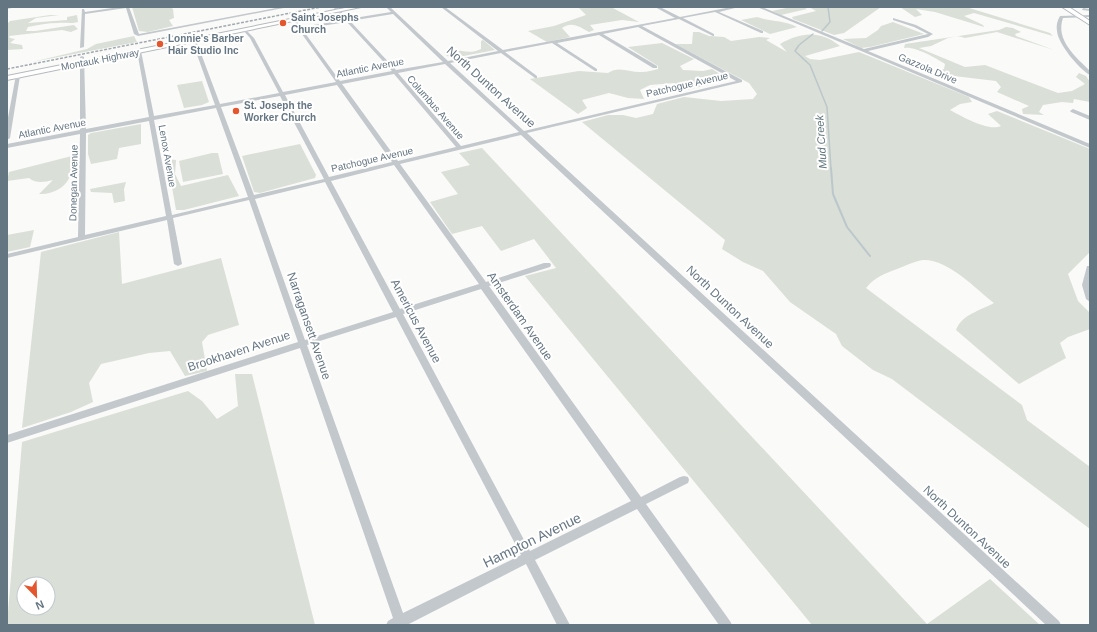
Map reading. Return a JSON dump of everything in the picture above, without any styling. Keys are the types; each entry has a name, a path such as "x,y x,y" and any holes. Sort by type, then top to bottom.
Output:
{"main road":[{"name":"Montauk Highway","path":"7,78 82,60 139,51 193,38 294,20 337,9 358,7"},
{"path":"1065,7 1090,23"}],"street":[{"path":"7,8 15,7"},
{"path":"82,47 83,11 127,7 136,34 138,35 287,7"},
{"name":"North Dunton Avenue","path":"388,7 1055,625"},
{"path":"443,7 535,77"},
{"path":"657,7 713,35"},
{"path":"707,7 762,32"},
{"name":"Atlantic Avenue","path":"7,146 737,7"},
{"name":"Gazzola Drive","path":"759,7 1090,146"},
{"name":"Columbus Avenue","path":"337,9 395,72 460,147"},
{"path":"1083,10 1090,10"},
{"path":"300,28 394,13"},
{"path":"1090,16 1060,18 1059,31 1064,43 1090,74"},
{"path":"863,51 931,34 894,19"},
{"name":"Amsterdam Avenue","path":"294,20 726,625"},
{"name":"Patchogue Avenue","path":"7,256 251,196 396,163 740,80 639,26"},
{"name":"Americus Avenue","path":"244,30 252,38 280,94 564,625"},
{"path":"599,33 655,67"},
{"name":"Narragansett Avenue","path":"193,38 251,196 398,624"},
{"path":"553,42 595,70"},
{"name":"Lenox Avenue","path":"139,51 178,264"},
{"name":"Donegan Avenue","path":"81,238 83,131 82,60"},
{"path":"7,138 18,76"},
{"path":"1073,111 1090,118"},
{"name":"Brookhaven Avenue","path":"7,438 547,265"},
{"path":"1090,268 1086,285 1090,299"},
{"name":"Hampton Avenue","path":"398,624 684,480"}],"shaded area":[{"path":"132,7 170,7 173,9 174,18 169,20 173,26 148,32 139,31"},
{"path":"578,7 611,7 639,22 622,20 590,25 594,30 589,32 582,28 569,25 562,28 570,37 547,42 528,31 554,26 586,15"},
{"path":"791,7 803,7 807,9 781,15 772,11"},
{"path":"809,7 881,7 844,33 834,35 793,19 792,17 816,11"},
{"path":"900,7 966,7 1050,33 1053,36 974,13 964,16 983,25 984,27 935,12 916,9 922,15 915,17"},
{"path":"59,15 36,18 28,23 67,20 67,17 77,15 78,22 50,23 28,27 26,31 74,25 78,29 71,32 62,30 9,36 10,38 15,39 10,43 22,45 23,49 7,50 7,24 10,21"},
{"path":"757,17 787,23 797,27 770,34 741,20"},
{"path":"893,22 924,34 861,48 843,39 866,38 878,30 881,26"},
{"path":"1006,27 1013,28 1021,32 1015,34 1016,36 1054,50 997,32 965,38 958,36 999,30"},
{"path":"693,32 699,32 709,36 724,37 731,41 759,37 770,38 766,40 787,52 780,44 795,37 810,34 825,37 840,46 805,56 810,59 820,60 859,52 969,97 972,102 960,104 950,110 982,125 990,127 1001,126 988,114 997,111 1090,149 1090,252 1068,274 1078,301 1090,313 1090,329 1068,337 1060,343 1066,358 1019,384 956,330 962,320 994,303 952,269 942,264 932,261 917,261 880,276 866,288 1022,405 1027,420 1090,467 1090,529 892,379 873,370 842,346 836,334 790,302 763,271 743,262 722,249 725,240 582,122 608,115 623,115 636,118 653,114 657,104 684,97 721,101 753,99 757,94 749,83 675,44 692,44"},
{"path":"134,36 137,42 32,62 87,49 96,44"},
{"path":"956,36 931,46 919,48 965,67 985,65 1058,93 1072,91 1085,84 1076,77 1079,73 1086,76 1090,82 1090,102 1074,99 1073,103 1062,102 1043,105 1039,112 1044,115 1023,114 1022,109 1029,106 997,92 1001,87 996,81 934,73 944,69 945,64 914,49 904,48 905,44"},
{"path":"483,40 495,50 453,58 447,56 444,52 454,50 468,52 477,51 481,49 481,41"},
{"path":"662,43 694,59 680,66 683,70 703,71 712,69 725,77 715,83 687,90 674,83 650,85 640,90 644,99 628,98 609,93 582,100 587,108 578,114 530,79 579,71 608,73 620,69 642,72 658,69 658,66 628,47"},
{"path":"202,81 209,102 202,105 184,108 177,85"},
{"path":"141,124 141,144 119,148 117,159 91,164 88,154 88,135 91,133"},
{"path":"300,144 316,175 315,178 260,193 254,192 242,156"},
{"path":"482,148 927,624 990,579 1040,625 812,625 525,276 556,268 534,239 501,251 482,226 452,234 430,202 458,194 441,172 470,165 459,153"},
{"path":"212,153 218,153 223,174 183,182 179,161"},
{"path":"72,156 72,166 68,180 62,187 53,192 39,194 53,180 38,182 29,178 7,181 9,172"},
{"path":"167,159 176,160 175,174 181,186 228,175 239,196 184,210 176,210"},
{"path":"126,182 124,189 125,201 114,203 112,193 91,192 90,189"},
{"path":"34,230 30,247 7,252 7,235"},
{"path":"119,232 122,284 221,258 239,325 208,335 202,342 207,371 185,376 170,351 149,353 101,364 89,383 93,402 71,412 22,428 41,252"},
{"path":"235,374 252,374 315,625 7,625 22,442 188,391 202,401 217,419 238,406"}],"waterway":[{"name":"Mud Creek","path":"822,31 830,22 828,7"},
{"name":"Mud Creek","path":"813,34 799,45 795,51 810,65 827,107 831,169"},
{"name":"Mud Creek","path":"831,168 833,194 847,227 870,256"}],"railway":[{"path":"7,69 321,7"}],"place":[{"name":"Saint Josephs Church","path":"283,23"},
{"name":"Lonnie's Barber Hair Studio Inc","path":"160,44"},
{"name":"St. Joseph the Worker Church","path":"236,111"}]}
